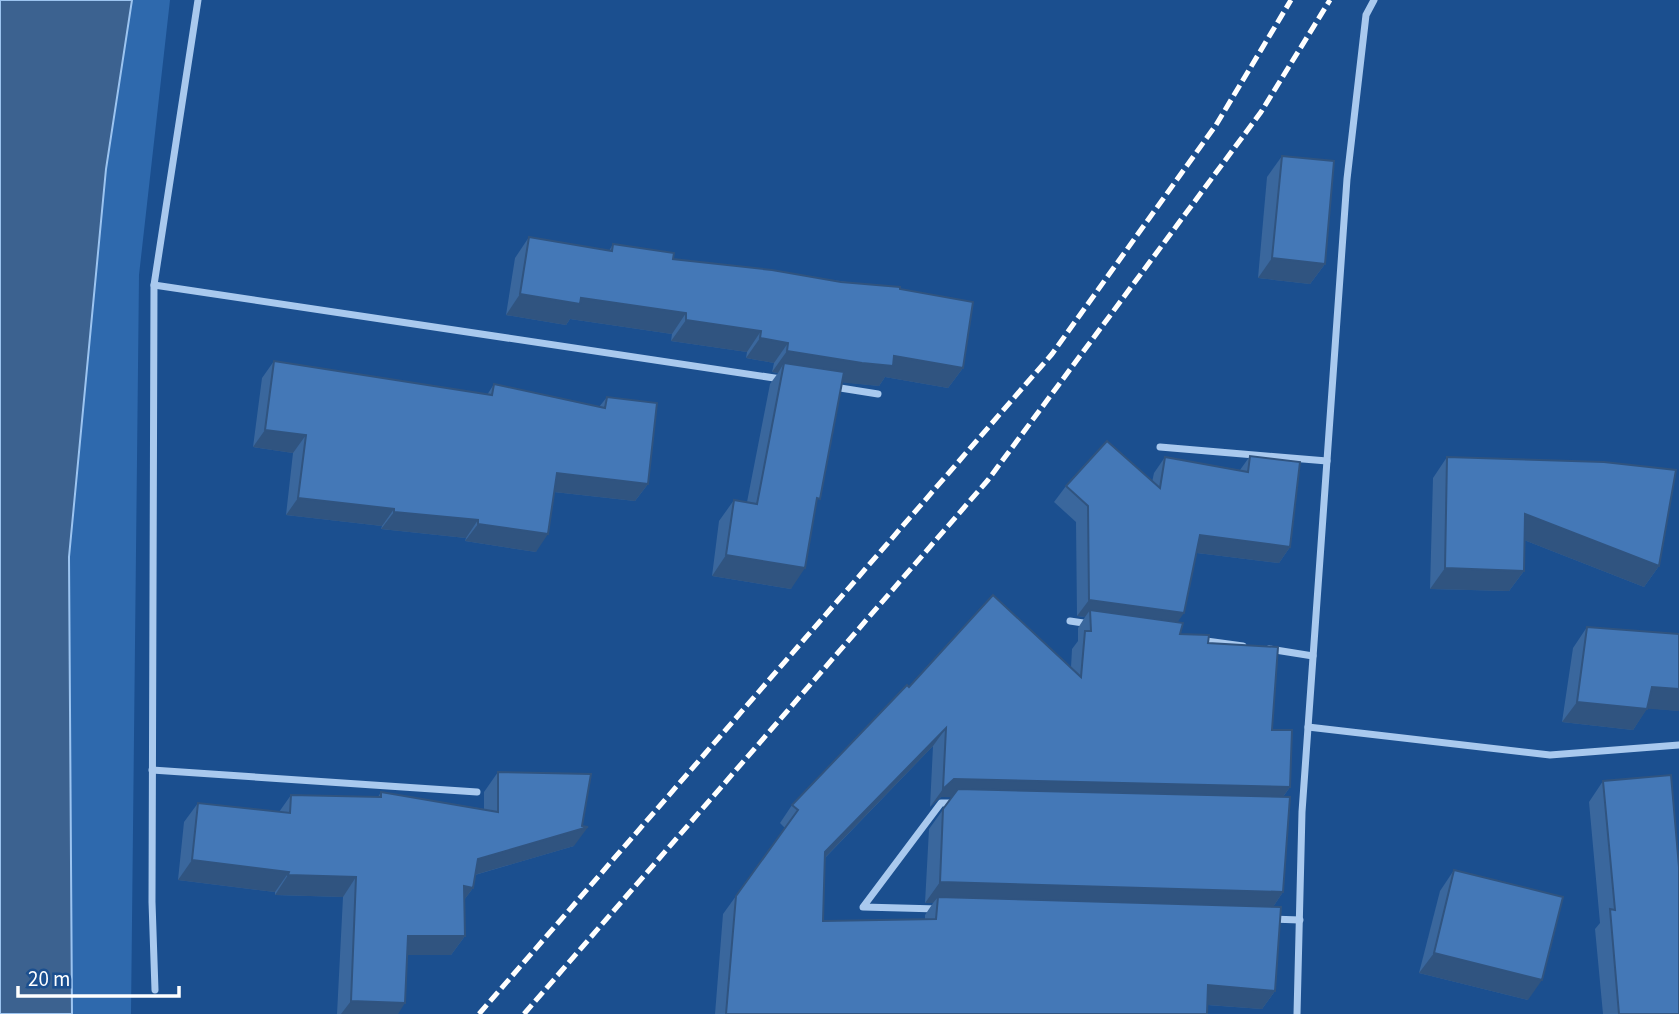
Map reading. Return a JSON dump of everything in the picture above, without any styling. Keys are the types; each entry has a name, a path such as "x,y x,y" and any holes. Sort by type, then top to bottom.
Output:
{"street":[{"path":"155,990 152,902 154,285 198,0"},
{"path":"1297,1014 1302,812 1348,179 1366,15 1374,0"},
{"path":"154,285 796,381"},
{"path":"824,385 878,394"},
{"path":"1160,447 1328,461"},
{"path":"1070,621 1097,625"},
{"path":"1192,638 1245,646"},
{"path":"1259,648 1313,656"},
{"path":"1308,727 1550,755 1679,745"},
{"path":"152,770 477,792"},
{"path":"945,910 863,907 941,803 968,803"},
{"path":"1288,811 1302,812"},
{"path":"1259,919 1300,920"}],"shaded area":[{"path":"0,0 132,0 106,169 69,557 72,1014 0,1014"},
{"path":"132,0 170,0 139,275 131,1014 72,1014 69,557 106,169"}],"building":[{"path":"1282,156 1334,161 1325,264 1272,258"},
{"path":"529,237 612,251 613,244 674,253 673,259 772,270 841,282 900,287 973,302 963,368 894,356 893,366 787,351 788,343 760,338 761,331 686,320 686,313 581,298 580,304 520,294"},
{"path":"274,361 492,395 494,384 605,408 607,397 657,403 648,484 557,473 548,534 478,524 478,520 394,512 394,509 298,498 306,435 265,430"},
{"path":"784,363 844,372 805,568 726,555 734,500 757,504"},
{"path":"1107,441 1160,488 1165,457 1248,472 1250,456 1300,462 1290,547 1200,535 1184,613 1089,600 1088,506 1066,486"},
{"path":"1447,457 1604,462 1676,470 1659,566 1525,514 1524,571 1445,568"},
{"path":"993,595 1081,677 1085,631 1091,631 1090,610 1183,623 1180,634 1209,635 1208,643 1278,647 1272,730 1292,730 1290,787 954,779 943,789 946,728 825,852 823,921 936,919 938,897 1281,907 1275,991 1208,985 1207,1014 726,1014 736,896 798,810 792,805 907,685 909,687"},
{"path":"1587,627 1679,634 1679,689 1652,687 1647,709 1577,702"},
{"path":"498,772 591,774 582,826 588,827 478,859 473,888 464,886 465,936 408,936 405,1003 351,1001 356,877 288,875 289,872 192,860 198,803 290,813 291,795 381,797 381,792 498,812"},
{"path":"1671,775 1679,867 1679,1014 1619,1014 1610,909 1615,910 1603,781"},
{"path":"958,789 1290,797 1283,892 940,882 943,809"},
{"path":"1454,870 1563,897 1542,980 1434,953"}],"railway":[{"path":"479,1014 1052,354 1216,125 1291,0"},
{"path":"524,1014 988,480 1261,112 1330,0"}]}
